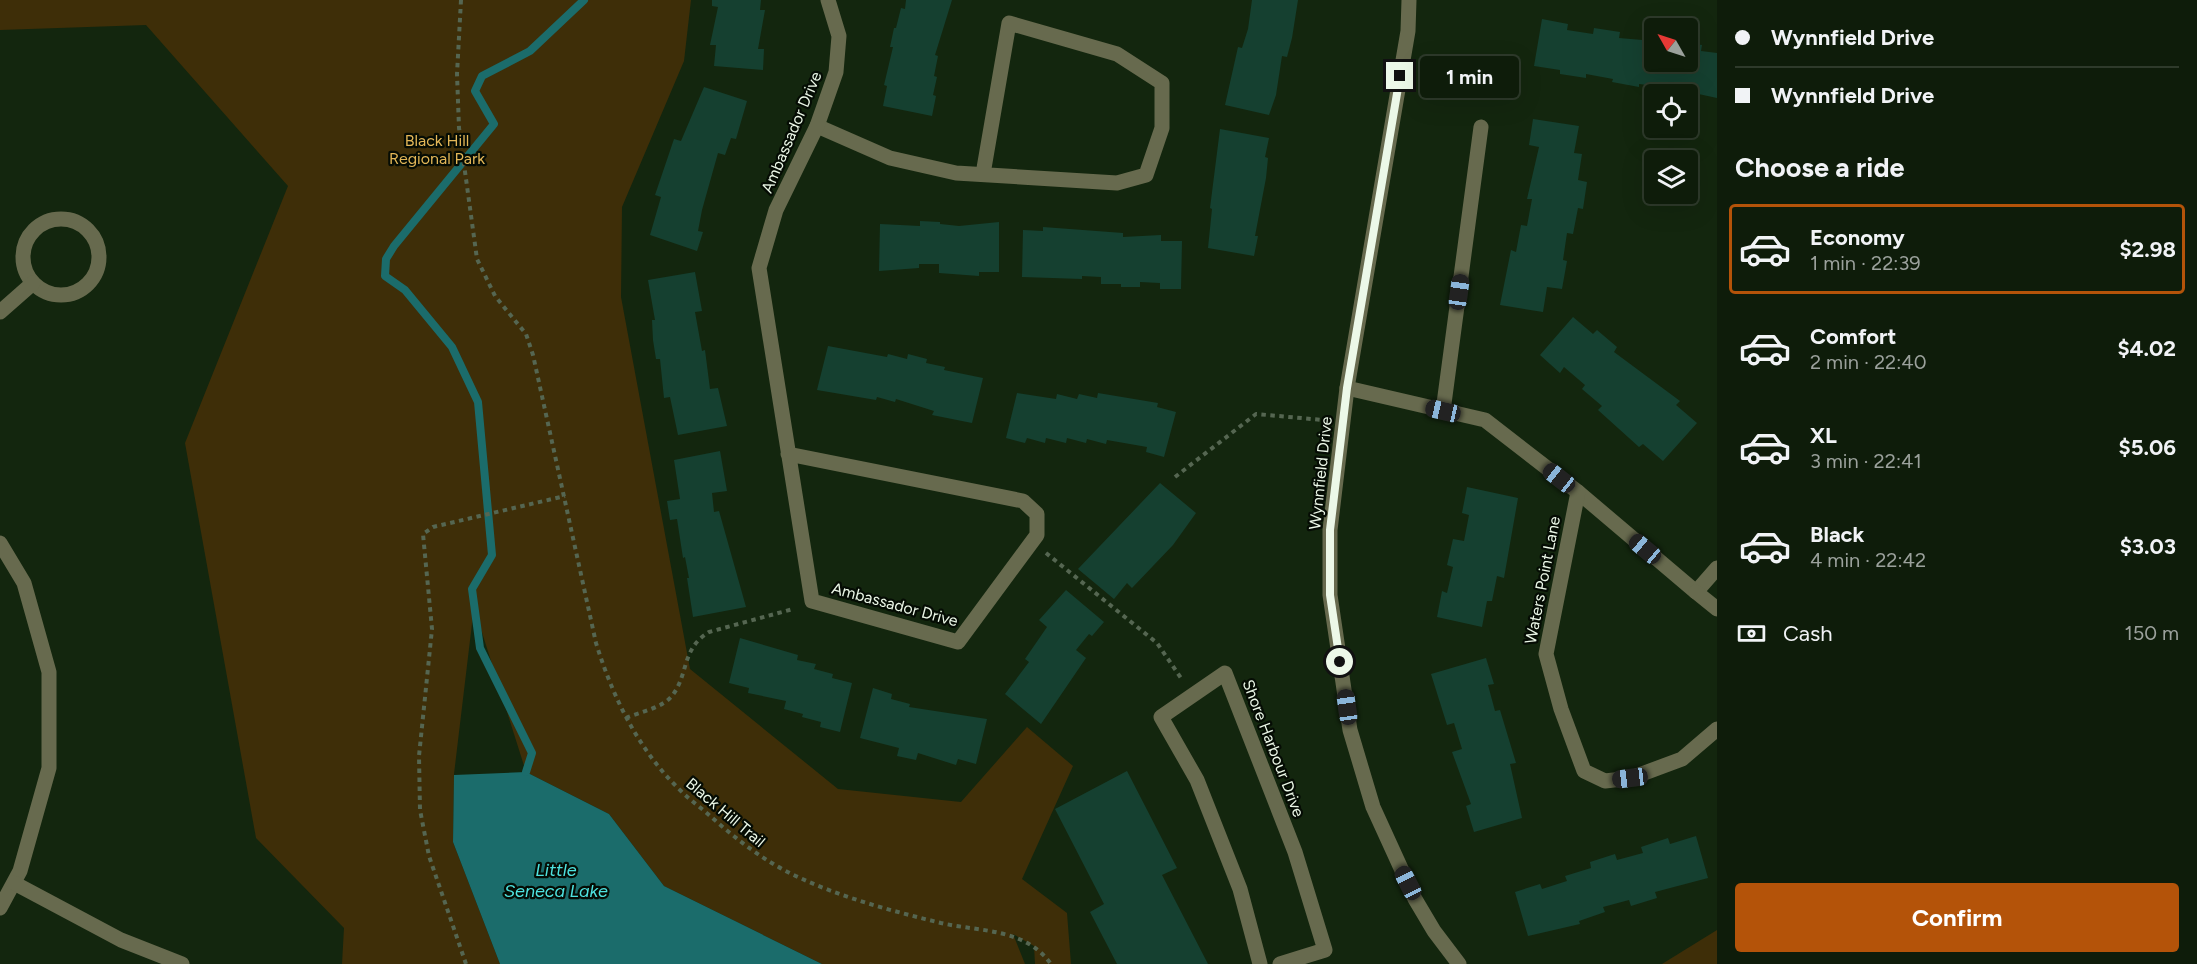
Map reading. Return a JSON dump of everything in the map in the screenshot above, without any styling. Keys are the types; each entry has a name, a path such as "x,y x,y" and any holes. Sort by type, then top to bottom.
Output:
{"street":[{"name":"Ambassador Drive","path":"788,454 1023,501 1037,514 1037,535 958,642 812,601 788,454 759,268 776,210 817,126 836,72 840,36 828,0"},
{"name":"Wynnfield Drive","path":"1409,0 1408,31 1347,388 1330,530 1330,595 1350,730 1373,807 1400,868 1434,931 1459,964"},
{"path":"817,126 890,158 956,172 983,174 1116,183 1146,175 1162,128 1162,82 1117,54 1009,23 983,174"},
{"path":"1443,411 1481,127"},
{"path":"63,219 78,222 90,231 98,244 99,259 96,273 87,286 74,293 59,295 45,292 33,283 25,270 23,255 27,241 36,229 49,221 63,219"},
{"path":"0,312 33,283"},
{"path":"1347,388 1485,420 1578,492 1717,609"},
{"name":"Waters Point Lane","path":"1578,492 1546,654 1561,709 1584,771 1605,781 1630,778 1682,759 1717,729"},
{"path":"0,543 24,583 49,672 50,768 20,870 0,908"},
{"path":"1696,592 1717,568"},
{"name":"Shore Harbour Drive","path":"1260,964 1240,889 1197,780 1161,717 1225,673 1295,852 1325,950 1280,964"},
{"path":"14,883 121,940 182,964"}],"path":[{"name":"Black Hill Trail","path":"461,0 457,74 459,128 477,259 483,277 495,296 526,334 533,355 565,496 596,643 606,675 626,718 646,751 682,792 765,859 796,877 850,898 941,923 979,931 1008,933 1029,942 1051,964"},
{"path":"1175,477 1256,414 1344,422"},
{"path":"466,964 429,856 420,810 420,756 432,629 422,541 426,530 433,527 565,496"},
{"path":"1032,542 1157,643 1192,695"},
{"path":"626,718 657,706 671,696 698,639 709,632 779,614 812,601"}],"green space":[{"name":"Black Hill Regional Park","path":"0,0 691,0 684,61 622,207 621,297 690,669 838,789 961,802 1027,727 1073,766 1022,879 1067,913 1071,964 1035,964 1034,946 1013,934 1025,964 822,964 664,886 609,814 526,772 474,607 454,774 453,842 500,964 342,964 344,928 256,838 185,443 288,186 146,25 0,30"},
{"path":"1717,930 1717,964 1662,964"}],"water":[{"name":"Little Seneca Lake","path":"526,772 609,814 664,886 822,964 500,964 453,842 454,775"}],"building":[{"path":"712,0 761,0 760,10 765,10 758,49 764,49 763,70 714,66 716,45 710,45 718,7 712,6"},
{"path":"906,0 952,0 935,55 938,56 934,76 937,77 932,116 883,106 887,86 884,85 893,47 890,47 894,28 896,28 901,8 905,9"},
{"path":"1252,0 1298,0 1292,38 1287,57 1282,56 1276,95 1269,115 1225,105 1238,47 1242,48 1248,29"},
{"path":"1542,19 1568,24 1567,30 1593,34 1594,28 1620,32 1619,38 1644,40 1644,72 1698,72 1698,44 1702,45 1701,51 1717,53 1717,98 1698,94 1698,84 1639,84 1639,87 1586,74 1586,78 1560,74 1560,70 1534,66"},
{"path":"704,87 747,101 736,139 731,138 725,155 718,153 702,210 698,231 703,232 697,251 650,235 661,197 655,195 674,139 681,141"},
{"path":"1533,119 1579,126 1574,153 1582,154 1578,180 1587,182 1583,209 1578,208 1573,234 1567,233 1563,260 1567,261 1562,289 1547,287 1543,312 1500,305 1511,250 1516,252 1521,225 1527,226 1532,199 1527,199 1539,147 1529,145"},
{"path":"1220,129 1269,138 1265,157 1268,158 1266,178 1255,236 1258,236 1254,256 1208,248 1212,209 1210,208"},
{"path":"920,221 959,226 999,222 999,272 979,272 979,276 939,273 939,264 919,264 919,268 879,271 880,224 920,226"},
{"path":"1043,227 1123,233 1123,237 1161,235 1161,241 1182,241 1181,289 1160,289 1160,283 1140,282 1140,287 1101,284 1101,277 1082,276 1082,279 1022,277 1023,230 1043,231"},
{"path":"695,272 702,311 695,312 702,351 705,350 710,389 718,388 727,426 678,435 670,397 664,398 660,359 656,359 652,320 655,320 648,280"},
{"path":"1573,317 1593,334 1597,330 1617,347 1614,352 1680,401 1676,405 1697,423 1663,461 1643,444 1639,447 1598,410 1602,406 1582,389 1585,385 1564,367 1560,373 1540,355"},
{"path":"828,346 887,357 888,354 907,359 908,354 927,359 926,363 945,367 944,370 983,378 972,423 932,415 934,411 896,399 895,402 877,397 876,400 817,390"},
{"path":"1017,393 1056,399 1057,394 1077,399 1079,394 1097,398 1098,393 1158,403 1157,407 1176,412 1164,457 1146,452 1147,447 1107,440 1106,444 1087,439 1086,443 1067,438 1066,443 1046,438 1045,443 1027,438 1025,443 1006,438"},
{"path":"720,451 727,491 712,493 714,512 719,511 746,607 693,617 687,578 689,578 685,557 683,558 677,519 670,520 667,501 680,499 674,460"},
{"path":"1160,483 1196,513 1173,545 1132,588 1127,583 1114,599 1078,569"},
{"path":"1467,487 1518,498 1504,578 1497,576 1492,601 1487,601 1482,627 1437,617 1442,591 1447,593 1453,567 1447,565 1453,539 1464,541 1469,515 1462,513"},
{"path":"1066,590 1104,622 1092,636 1089,634 1076,650 1086,658 1041,724 1005,694 1029,662 1025,659 1047,627 1039,620"},
{"path":"740,638 798,655 797,660 816,664 814,669 833,674 832,678 852,683 840,732 820,727 821,722 784,709 786,701 748,693 749,688 729,683"},
{"path":"1486,658 1494,684 1488,685 1495,711 1500,710 1516,763 1510,764 1522,818 1474,832 1466,806 1471,804 1452,752 1462,749 1454,723 1447,725 1431,674"},
{"path":"873,688 892,694 891,699 910,704 909,707 987,719 976,764 958,759 956,765 918,753 916,760 897,756 899,748 860,738"},
{"path":"1127,771 1177,868 1162,875 1208,964 1117,964 1090,912 1104,904 1055,809"},
{"path":"1696,836 1708,878 1655,892 1657,898 1631,906 1629,900 1603,907 1605,912 1579,921 1580,924 1528,936 1515,892 1540,884 1542,889 1567,881 1565,876 1591,868 1590,862 1615,854 1617,860 1643,853 1641,847 1668,838 1670,844"}],"waterway":[{"path":"526,772 532,753 480,648 472,589 492,555 478,402 452,347 405,290 385,276 386,259 394,246 494,124 475,91 482,76 530,51 584,0"}],"route":[{"path":"1340,662 1330,595 1330,530 1347,388 1400,76"}]}
